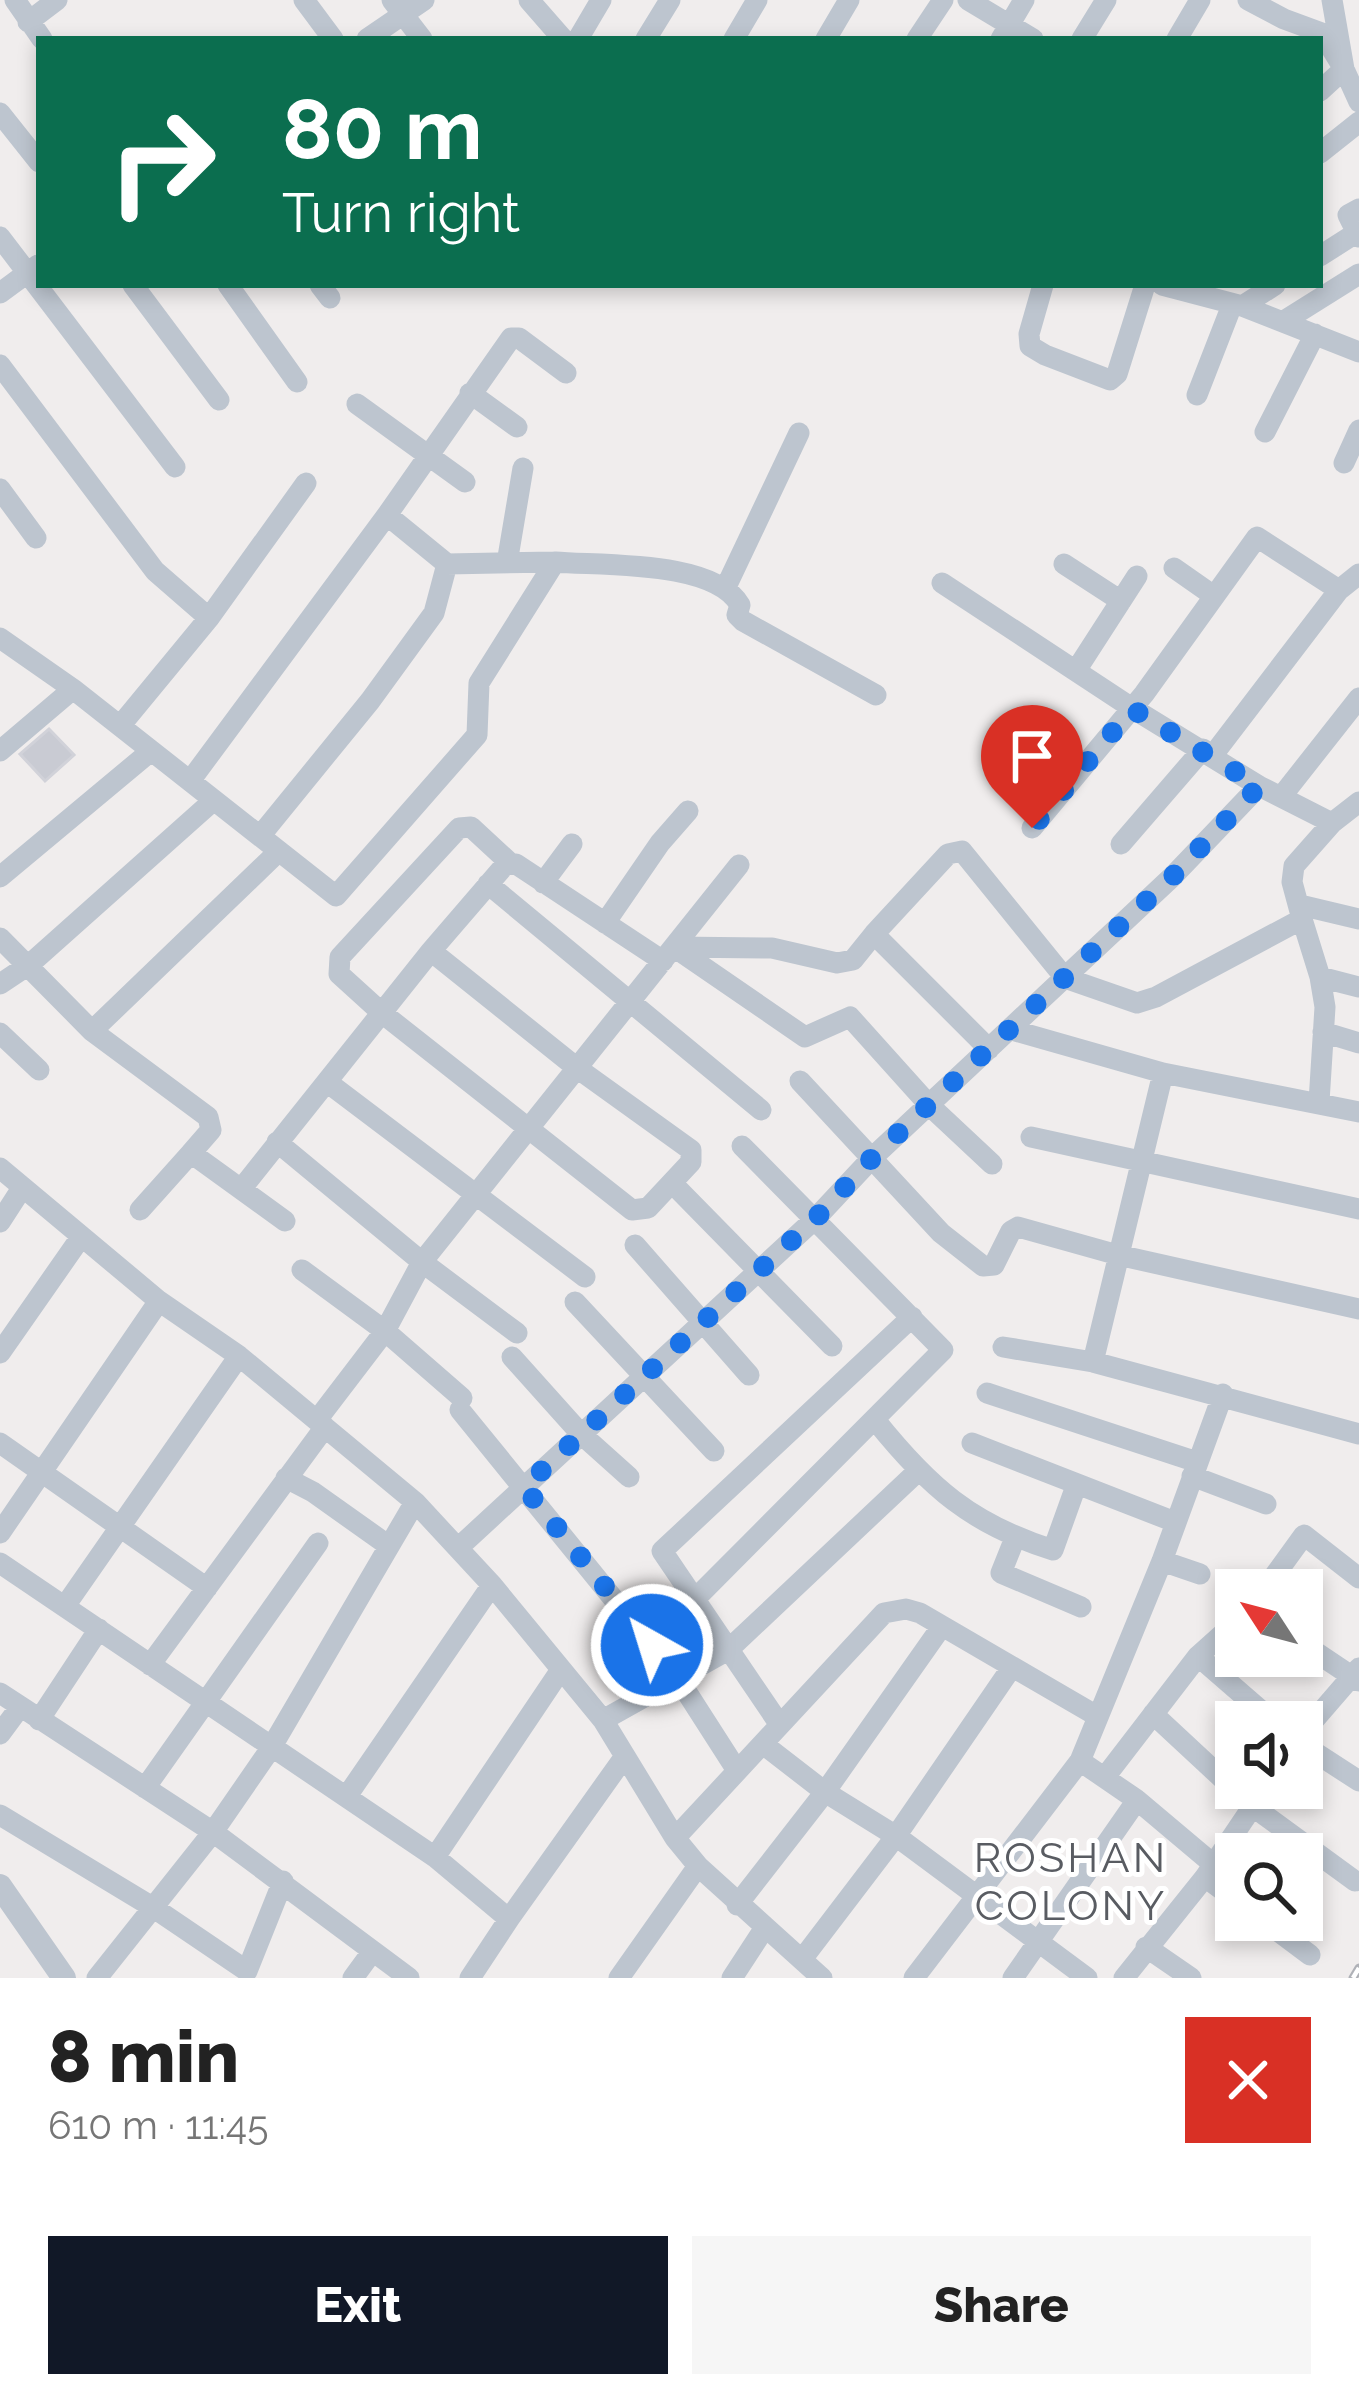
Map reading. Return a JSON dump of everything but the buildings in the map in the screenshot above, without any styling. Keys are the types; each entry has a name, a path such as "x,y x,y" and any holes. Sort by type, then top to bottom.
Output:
{"street":[{"path":"15,0 35,30 58,0"},
{"path":"304,0 331,36"},
{"path":"370,36 398,7 424,0"},
{"path":"529,0 560,36"},
{"path":"580,36 601,0"},
{"path":"648,36 670,0"},
{"path":"736,36 757,0"},
{"path":"828,36 849,0"},
{"path":"919,36 943,0"},
{"path":"968,0 1005,32 1024,0"},
{"path":"1084,36 1106,0"},
{"path":"1179,36 1200,0"},
{"path":"1248,0 1278,29 1322,33 1359,102"},
{"path":"1323,88 1344,70 1348,30 1332,0"},
{"path":"398,7 420,36"},
{"path":"0,113 36,159"},
{"path":"1323,151 1359,122"},
{"path":"1323,254 1357,235 1348,214 1359,209"},
{"path":"0,237 33,268 0,293"},
{"path":"1284,321 1359,274"},
{"path":"47,288 175,467"},
{"path":"135,288 219,400"},
{"path":"230,288 297,382"},
{"path":"1041,288 1030,346 1110,380 1118,374 1144,288"},
{"path":"1175,288 1222,299 1359,352"},
{"path":"1222,299 1264,288"},
{"path":"1197,395 1222,299"},
{"path":"1265,432 1315,334"},
{"path":"190,782 511,338 519,338 566,373"},
{"path":"0,365 155,571 208,618"},
{"path":"470,393 517,427"},
{"path":"357,404 465,482"},
{"path":"1344,464 1359,430"},
{"path":"724,589 799,433"},
{"path":"507,563 524,468"},
{"path":"120,726 208,618 306,483"},
{"path":"0,489 36,538"},
{"path":"387,515 447,564 555,562 680,571 724,589 740,605 737,615 743,621 876,695"},
{"path":"1032,828 1132,709 1257,537 1339,590"},
{"path":"0,638 73,689 336,896 477,735 479,683 555,562"},
{"path":"260,836 370,701 434,613 447,564"},
{"path":"1064,565 1121,602"},
{"path":"1174,568 1214,596"},
{"path":"1121,844 1208,752 1339,590 1359,574"},
{"path":"1077,669 1137,576"},
{"path":"942,583 1132,709 1332,824"},
{"path":"0,751 73,689"},
{"path":"1281,796 1359,698"},
{"path":"0,877 151,751"},
{"path":"458,1548 816,1218 873,1157 1173,876 1259,786"},
{"path":"0,984 30,964 214,800"},
{"path":"1319,1102 1320,977 1292,882 1294,866 1359,802"},
{"path":"605,923 660,843 688,812"},
{"path":"430,951 578,1068 692,1150 694,1158 673,1184 638,1212 382,1013 339,974 340,957 459,828 471,827 510,863 605,923 669,954 805,1037 850,1017 930,1106 992,1164"},
{"path":"543,883 572,844"},
{"path":"92,1031 279,851"},
{"path":"669,954 772,948 837,963 853,960 948,854 962,851 1065,978 1137,1003 1156,998 1301,912 1359,920"},
{"path":"242,1188 430,951 510,863"},
{"path":"150,1665 286,1478 385,1331 422,1262 740,865"},
{"path":"488,884 760,1110"},
{"path":"874,934 989,1049"},
{"path":"0,938 92,1031 208,1117 211,1130 140,1210"},
{"path":"1320,977 1359,987"},
{"path":"1012,1030 1163,1073 1359,1112"},
{"path":"0,1033 39,1070"},
{"path":"1323,1033 1359,1043"},
{"path":"1093,1362 1163,1073"},
{"path":"800,1081 941,1233 982,1266 994,1265 1011,1231 1018,1227 1118,1255 1359,1309"},
{"path":"327,1082 585,1277"},
{"path":"1030,1137 1359,1210"},
{"path":"277,1142 422,1262 517,1333"},
{"path":"695,1599 943,1350 742,1146"},
{"path":"191,1153 285,1221"},
{"path":"0,1168 158,1301 239,1356 415,1502 492,1585 603,1720 675,1838 698,1866 822,1978"},
{"path":"673,1184 832,1346"},
{"path":"0,1222 22,1188"},
{"path":"0,1354 81,1237"},
{"path":"635,1245 749,1376"},
{"path":"302,1270 385,1331 461,1404 677,1677 736,1769"},
{"path":"0,1533 158,1301"},
{"path":"575,1302 714,1451"},
{"path":"780,1725 662,1550 912,1316"},
{"path":"1003,1347 1093,1362 1359,1434"},
{"path":"65,1606 239,1356"},
{"path":"512,1357 581,1434 628,1477"},
{"path":"987,1393 1194,1469 1266,1504"},
{"path":"914,1978 1080,1761 1162,1561 1223,1394"},
{"path":"876,1421 917,1472 962,1510 1015,1538 1053,1550 1076,1486"},
{"path":"0,1443 207,1588"},
{"path":"972,1443 1175,1522"},
{"path":"603,1720 728,1650 917,1472"},
{"path":"286,1478 389,1546"},
{"path":"97,1978 213,1832 271,1748 415,1502"},
{"path":"1279,1569 1304,1535 1355,1566"},
{"path":"1015,1538 1000,1573 1082,1606"},
{"path":"145,1788 318,1543"},
{"path":"1162,1561 1200,1574"},
{"path":"0,1563 435,1857 508,1918"},
{"path":"347,1796 492,1585"},
{"path":"675,1838 884,1612 907,1609 1097,1716"},
{"path":"737,1905 825,1792 942,1627"},
{"path":"39,1720 99,1629"},
{"path":"1105,1778 1198,1656 1215,1641"},
{"path":"1323,1655 1356,1675 1323,1711"},
{"path":"1198,1656 1250,1701"},
{"path":"803,1958 896,1836 1012,1667"},
{"path":"435,1857 560,1671"},
{"path":"0,1693 213,1832 409,1978"},
{"path":"0,1734 20,1707"},
{"path":"1153,1714 1215,1763"},
{"path":"763,1744 1087,1978"},
{"path":"470,1978 625,1756"},
{"path":"1323,1758 1359,1781"},
{"path":"1080,1761 1137,1800 1215,1877"},
{"path":"1013,1978 1137,1800"},
{"path":"1124,1978 1209,1870 1250,1809"},
{"path":"1272,1809 1355,1881"},
{"path":"0,1815 154,1908 244,1974 283,1881"},
{"path":"620,1978 698,1866"},
{"path":"1,1890 60,1976"},
{"path":"732,1978 764,1928"},
{"path":"1291,1941 1310,1955"},
{"path":"1146,1947 1191,1978"},
{"path":"353,1978 372,1952"}],"railway":[{"path":"1353,1978 1359,1968"}],"district":[{"name":"ROSHAN COLONY","path":"1071,1881"}],"route":[{"path":"652,1645 524,1487 816,1218 873,1157 1173,876 1259,786 1132,709 1032,828"}]}
